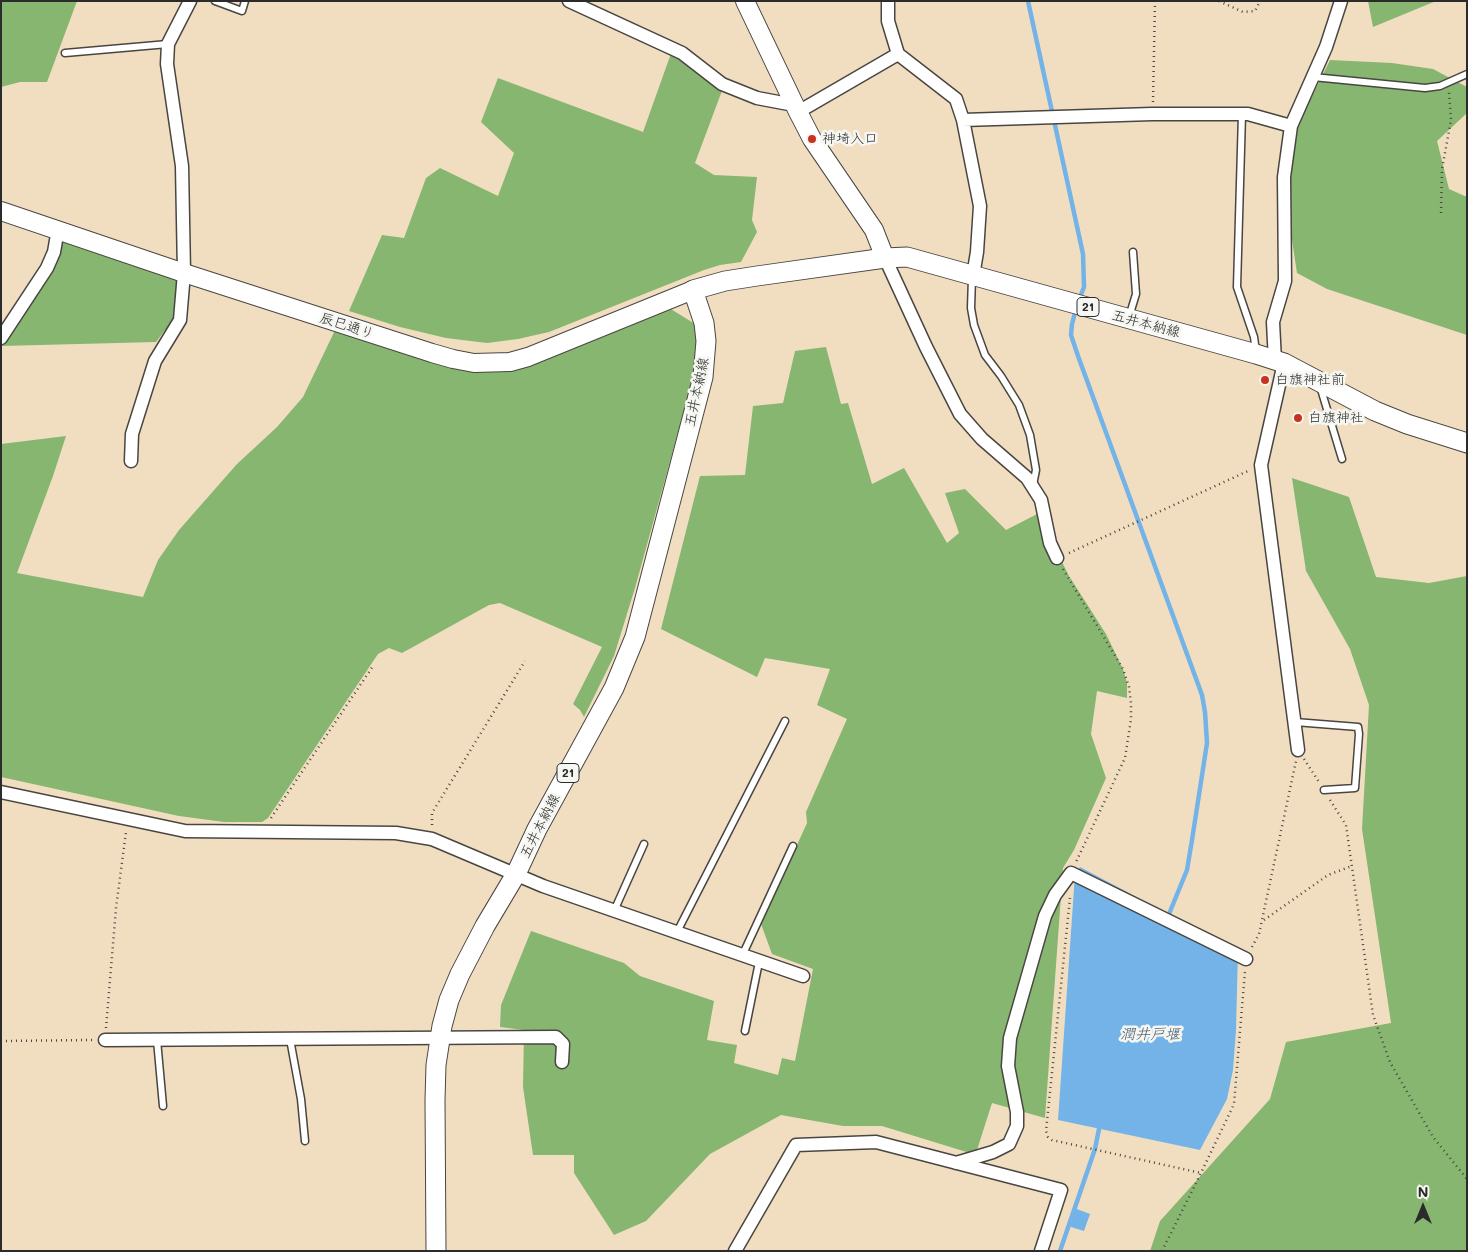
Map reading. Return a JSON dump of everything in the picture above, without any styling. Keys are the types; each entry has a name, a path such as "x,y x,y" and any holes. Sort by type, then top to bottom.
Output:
{"main road":[{"name":"五井本納線","path":"436,1251 436,1065 440,1037 449,1000 485,926 516,874 537,829 614,688 635,636 703,378 706,340 704,323 693,290 725,281 885,258 907,257 1280,362 1375,411 1467,444"}],"street":[{"path":"131,461 132,434 155,362 180,320 184,273 182,166 167,64 168,44 190,1"},
{"path":"569,1 682,53 722,84 758,98 796,109 898,54"},
{"path":"745,1 812,139 874,230 926,347 960,414 982,439 1027,478 1041,500 1050,543 1057,558"},
{"path":"888,1 888,21 898,54 956,99 963,120 980,206 977,252 973,276"},
{"path":"1298,750 1261,466 1280,362 1273,322 1285,281 1284,177 1291,126 1311,77 1326,47 1341,1"},
{"path":"963,120 1152,114 1248,114 1291,126"},
{"name":"辰巳通り","path":"1,211 184,273 453,359 492,363 528,358 693,290"},
{"path":"1,338 47,268 54,252 58,229"},
{"path":"1,792 185,831 396,833 432,839 543,886 803,976"},
{"path":"956,1162 993,1152 1009,1144 1017,1126 1017,1112 1008,1066 1010,1038 1045,916 1054,895 1071,873 1246,959"},
{"path":"105,1040 556,1037 563,1044 562,1062"},
{"path":"735,1251 796,1145 876,1142 1062,1190 1041,1251"}],"lane":[{"path":"215,1 242,11 244,1"},
{"path":"65,53 168,44"},
{"path":"1311,77 1425,88 1440,86 1467,74"},
{"path":"1242,114 1237,287 1254,338 1256,354"},
{"path":"1128,319 1136,294 1133,252"},
{"path":"973,276 971,308 974,326 985,355 1019,404 1030,435 1036,470 1033,486"},
{"path":"1318,380 1342,459"},
{"path":"677,932 785,721"},
{"path":"1295,722 1358,727 1355,788 1324,790"},
{"path":"614,911 644,844"},
{"path":"742,956 793,846"},
{"path":"745,1031 759,962"},
{"path":"290,1038 301,1099 304,1141"},
{"path":"157,1040 164,1106"}],"path":[{"path":"1152,114 1155,1"},
{"path":"1218,1 1243,12 1255,11 1260,1"},
{"path":"1441,213 1442,169 1451,120 1450,96 1446,83"},
{"path":"1071,873 1125,758 1131,719 1129,687 1123,669 1057,558 1261,466"},
{"path":"432,839 432,813 525,660"},
{"path":"262,832 373,666"},
{"path":"1298,750 1346,825 1373,1015 1390,1062 1433,1137 1467,1179"},
{"path":"1,1042 105,1040 116,908 127,818"},
{"path":"1262,920 1328,875 1352,866"},
{"path":"1071,894 1046,1131 1052,1140 1201,1173 1162,1251"}],"green space":[{"path":"1,1 77,1 47,82 20,82 1,87"},
{"path":"1368,1 1436,1 1373,27"},
{"path":"674,45 726,80 695,163 714,175 757,177 752,220 757,232 741,262 720,265 704,270 549,332 487,343 446,338 400,327 349,311 382,235 404,238 426,178 440,168 498,196 514,153 481,122 498,78 643,132"},
{"path":"1330,60 1392,63 1433,69 1467,87 1467,113 1437,141 1449,189 1467,197 1467,335 1327,289 1297,273 1280,161"},
{"path":"63,238 185,278 172,329 165,330 156,342 1,346 1,323 12,329"},
{"path":"666,306 695,324 697,339 693,378 635,588 614,656 584,717 573,704 602,647 500,603 489,605 402,653 389,648 378,654 268,818 262,822 224,822 179,816 1,777 1,444 66,436 17,573 143,597 158,560 179,530 237,464 277,427 303,397 337,326 469,367"},
{"path":"826,347 841,404 848,403 872,484 904,468 947,543 959,533 945,493 965,489 1006,530 1045,510 1057,552 1069,576 1106,634 1123,669 1127,683 1127,698 1097,691 1091,734 1106,778 1074,850 1063,868 1045,1118 992,1103 977,1150 973,1154 882,1126 843,1126 781,1115 710,1154 646,1221 614,1235 574,1173 574,1155 533,1155 523,1087 524,1030 500,1027 501,1005 531,931 624,963 640,976 714,1001 707,1040 737,1045 734,1063 778,1075 782,1058 795,1061 813,969 772,954 761,924 807,823 806,812 847,719 817,705 830,669 765,658 757,677 661,629 700,476 745,475 753,406 783,403 795,351"},
{"path":"1292,478 1349,497 1376,577 1429,583 1467,576 1467,1251 1150,1251 1160,1221 1270,1099 1286,1042 1391,1023 1362,829 1369,705 1350,649 1306,571"}],"water":[{"name":"潤井戸堰","path":"1080,867 1238,951 1233,1070 1227,1099 1200,1150 1058,1120 1075,874"},
{"path":"1074,1208 1090,1214 1084,1231 1068,1226"}],"waterway":[{"path":"1028,1 1083,254 1084,287 1079,300"},
{"path":"1076,309 1071,335 1202,695 1205,712 1207,743 1187,870 1169,914"},
{"path":"1060,1251 1095,1149 1099,1129"}],"place":[{"name":"神埼入口","path":"812,139"},
{"name":"白旗神社前","path":"1265,380"},
{"name":"白旗神社","path":"1298,418"}]}
